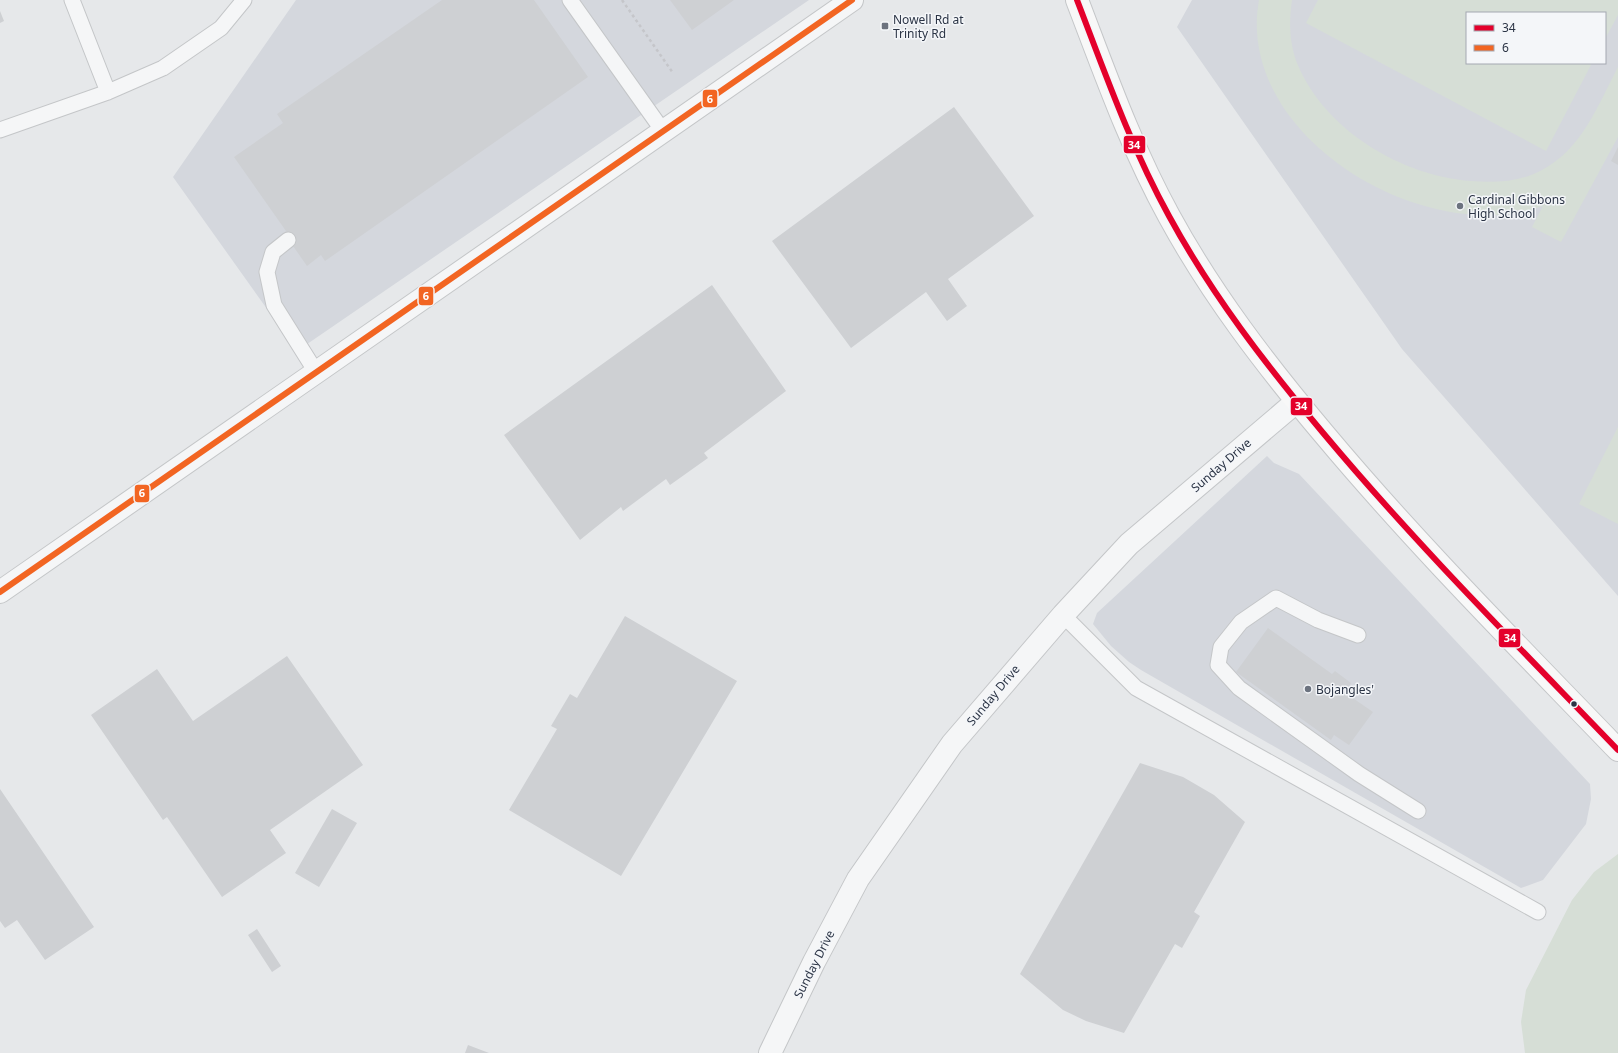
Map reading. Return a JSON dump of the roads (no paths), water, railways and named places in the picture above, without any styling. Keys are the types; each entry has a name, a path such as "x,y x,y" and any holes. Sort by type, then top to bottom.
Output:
{"main road":[{"path":"1077,0 1131,137 1169,217 1223,305 1260,357 1296,402 1408,531 1618,750"}],"street":[{"path":"0,592 852,0"},
{"name":"Sunday Drive","path":"770,1053 814,962 858,879 952,744 1063,615 1129,544 1296,402"}],"lane":[{"path":"72,0 108,92"},
{"path":"0,130 108,92 163,68 221,28 244,0"},
{"path":"570,0 663,131"},
{"path":"288,240 273,252 267,272 274,305 316,372"},
{"path":"1358,635 1318,620 1276,598 1241,622 1221,647 1218,664 1239,688 1359,774 1418,811"},
{"path":"1063,615 1136,688 1538,912"}],"place":[{"name":"Nowell Rd at Trinity Rd","path":"885,26"},
{"name":"Cardinal Gibbons High School","path":"1460,206"},
{"name":"Bojangles'","path":"1308,689"}]}
